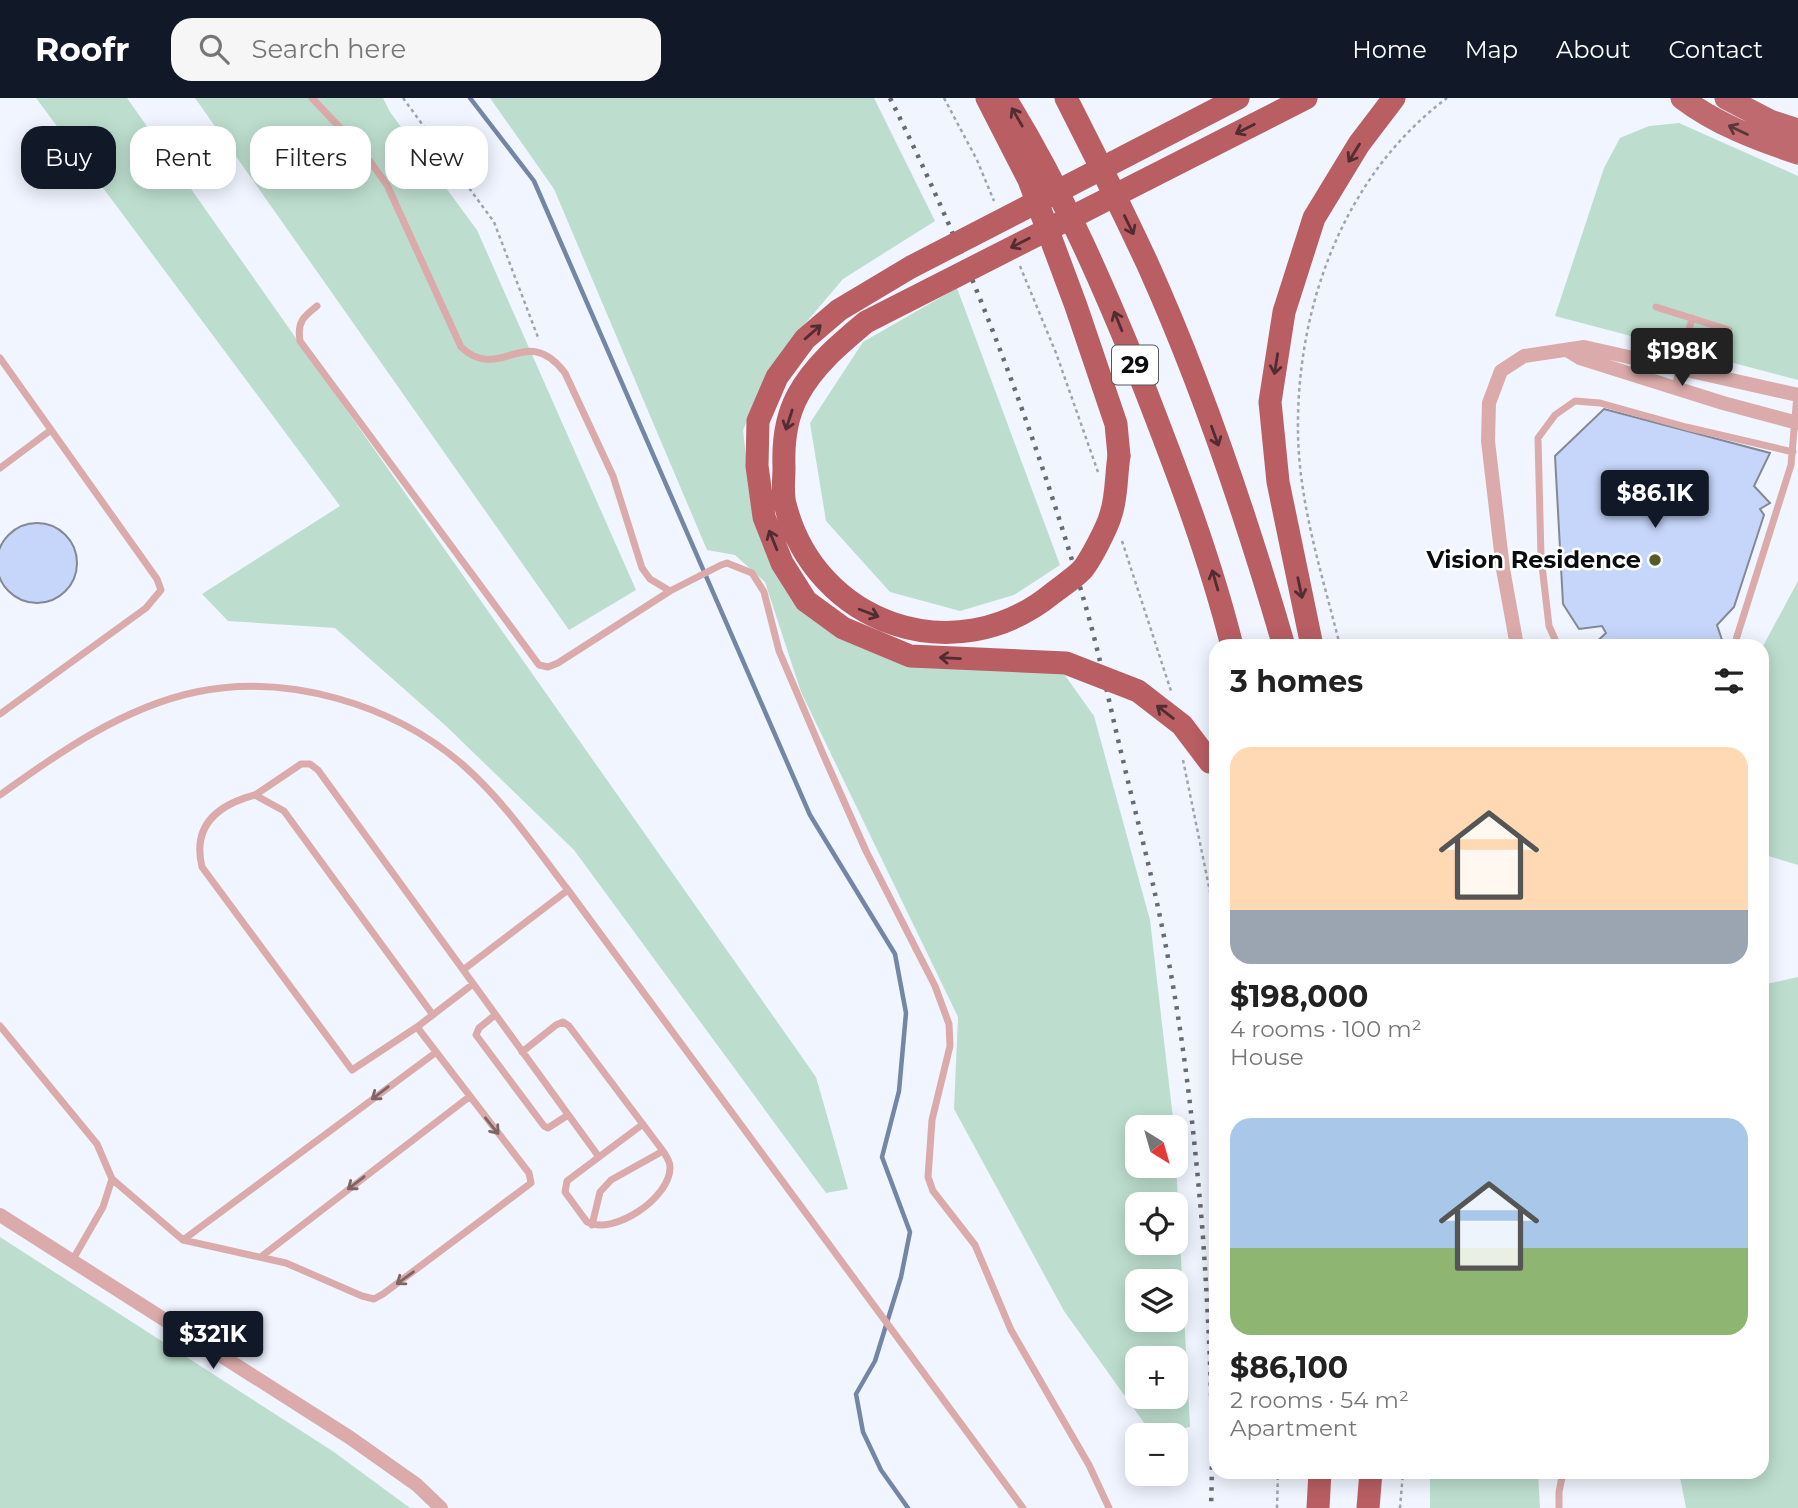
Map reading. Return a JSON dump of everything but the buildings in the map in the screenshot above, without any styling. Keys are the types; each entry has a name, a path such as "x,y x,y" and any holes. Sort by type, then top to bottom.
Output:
{"highway":[{"path":"987,98 1029,180 1076,306 1116,424 1119,456 1111,514 1083,568 1033,610 999,626 941,635 915,631 858,609 830,587 794,533 784,501 783,438 797,396 825,356 866,322 1306,98"},
{"name":"29","path":"1005,98 1049,173 1105,289 1164,438 1215,578 1229,639"},
{"name":"29","path":"1066,98 1149,267 1226,466 1257,554 1282,639"},
{"path":"1209,764 1182,725 1138,691 1066,663 909,656 843,628 806,601 782,563 764,517 757,466 758,421 777,377 805,339 839,310 911,267 1238,98"},
{"path":"1311,639 1278,482 1270,402 1284,312 1314,218 1359,144 1394,98"},
{"path":"1318,1508 1320,1479"},
{"path":"1368,1508 1370,1479"}],"main road":[{"path":"1682,98 1724,124 1763,142 1798,153"},
{"path":"1726,98 1770,121 1798,130"}],"street":[{"path":"1516,639 1503,569 1488,441 1489,402 1500,371 1524,356 1584,347 1798,395"},
{"path":"1567,350 1580,358 1796,423"},
{"path":"0,1215 349,1437 417,1485 441,1508"}],"lane":[{"path":"312,98 364,153 387,185 461,347 472,357 484,360 530,350 543,351 555,359 574,386 612,476 642,568 650,579 670,591"},
{"path":"317,306 300,319 300,341 539,665 548,667 573,654 670,591 720,565 727,563 752,573 764,592 779,652 823,754 866,851 935,986 949,1024 950,1046 932,1120 928,1177 933,1191 975,1245 1011,1330 1088,1465 1109,1508"},
{"path":"1656,307 1729,330"},
{"path":"1675,387 1692,318"},
{"path":"0,358 157,579 161,590 146,608 0,714"},
{"path":"1736,639 1783,494 1793,452 1798,395"},
{"path":"1555,639 1549,626 1541,557 1538,438 1555,415 1575,401 1600,403 1793,452"},
{"path":"0,468 51,430"},
{"path":"0,795 76,744 141,711 195,692 250,687 297,691 357,705 388,717 430,740 492,793 569,890 1023,1508"},
{"path":"473,984 417,1027 352,1070 202,867 198,848 204,828 220,811 255,795 301,764 310,764 318,770 599,1157"},
{"path":"255,795 284,811 433,1015"},
{"path":"463,970 569,890"},
{"path":"495,1015 479,1028 476,1035 544,1126 548,1128 568,1115"},
{"path":"522,1052 563,1023 569,1026 643,1124 663,1152 670,1168 663,1189 617,1224 592,1225 579,1212 564,1187 567,1181 643,1124"},
{"path":"0,1026 53,1087 97,1144 112,1179 183,1240 286,1263 362,1296 374,1298 531,1183 529,1173 417,1027"},
{"path":"183,1240 435,1053"},
{"path":"262,1256 469,1097"},
{"path":"592,1225 600,1192 611,1180 663,1152"},
{"path":"72,1261 103,1207 112,1179"},
{"path":"1559,1508 1562,1479"}],"path":[{"path":"403,98 494,222 543,351"},
{"path":"1338,639 1304,497 1298,433 1303,344 1340,230 1364,186 1386,155 1423,116 1447,98"},
{"path":"1277,1508 1278,1479"},
{"path":"1400,1508 1402,1479"}],"green space":[{"path":"36,98 127,98 147,126 130,126 130,189 191,189 816,1077 848,1189 826,1193 574,850 446,726 335,628 228,621 202,594 340,506 104,189 116,189 116,126 57,126"},
{"path":"195,98 383,98 400,126 385,126 385,189 447,189 477,230 636,590 569,630 259,189 371,189 371,126 250,126 250,176 236,156 236,126 215,126"},
{"path":"490,98 874,98 935,221 843,279 781,352 743,430 753,519 787,590 833,631 1064,674 1094,716 1150,920 1173,1115 1125,1115 1125,1178 1177,1178 1178,1192 1125,1192 1125,1255 1181,1255 1182,1269 1125,1269 1125,1332 1185,1332 1186,1346 1125,1346 1125,1396 1064,1311 954,1109 958,1017 801,692 765,582 735,555 707,550 554,189"},
{"path":"1679,123 1798,176 1798,380 1555,316 1604,168 1620,138 1649,126"},
{"path":"957,288 1060,565 1014,595 960,611 890,592 826,521 810,423 863,342"},
{"path":"1798,581 1798,865 1769,856 1769,639 1767,639"},
{"path":"1798,977 1798,1508 1686,1508 1680,1479 1769,1479 1769,983"},
{"path":"0,1237 334,1452 410,1508 0,1508"},
{"path":"1188,1389 1190,1427 1188,1423 1144,1423 1134,1409 1188,1409"},
{"path":"1430,1479 1538,1479 1540,1508 1430,1508"}],"waterway":[{"path":"470,98 534,181 810,815 895,954 906,1013 899,1091 882,1157 910,1232 901,1277 875,1361 856,1394 863,1432 881,1470 908,1508"}],"railway":[{"path":"890,98 947,221 999,346 1045,475 1090,623 1153,885 1180,1027 1199,1195 1209,1352"},
{"path":"1211,1479 1211,1508"}],"place":[{"name":"Vision Residence","path":"1655,560"}]}
